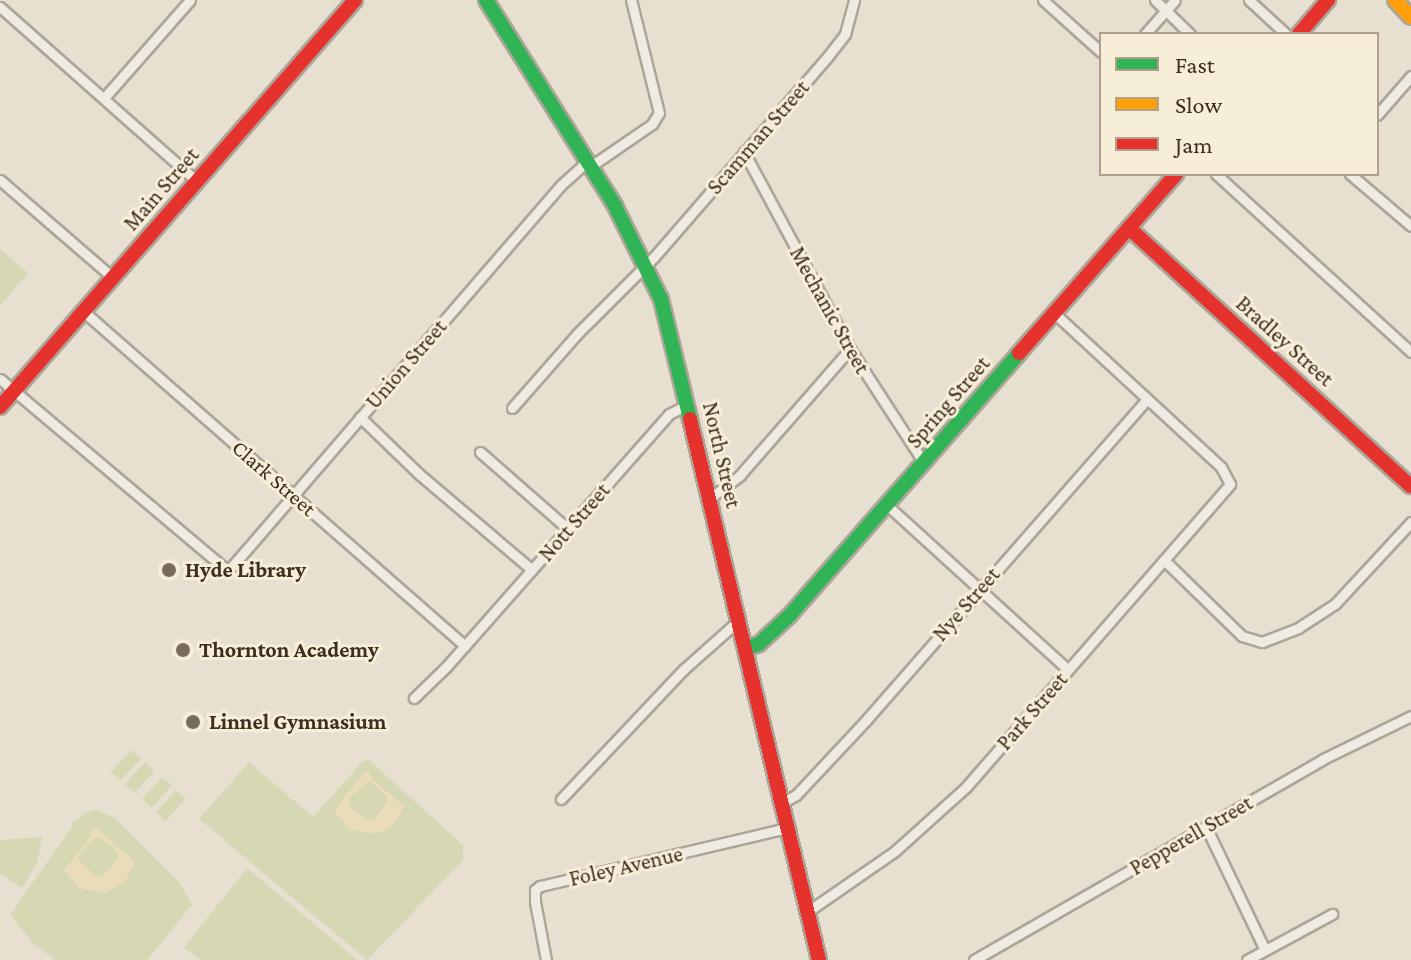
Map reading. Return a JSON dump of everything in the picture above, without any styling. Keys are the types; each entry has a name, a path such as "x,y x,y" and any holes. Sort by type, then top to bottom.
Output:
{"main road":[{"name":"Main Street","path":"0,407 355,0"},
{"name":"North Street","path":"486,0 589,164 647,265 664,309 819,960"},
{"path":"1301,32 1328,0"},
{"path":"1395,0 1411,17"},
{"name":"Spring Street","path":"745,649 759,644 780,626 1174,176"},
{"name":"Bradley Street","path":"1129,228 1411,486"}],"street":[{"path":"104,98 190,0"},
{"name":"Union Street","path":"15,391 228,571 561,185 652,124 659,115 631,0"},
{"name":"Scamman Street","path":"512,408 613,295 647,265 845,34 854,0"},
{"path":"1043,0 1099,50"},
{"path":"1155,0 1188,32"},
{"path":"1147,32 1175,0"},
{"path":"1249,0 1284,32"},
{"path":"0,7 197,181"},
{"path":"1379,113 1411,76"},
{"name":"Mechanic Street","path":"744,152 850,349 924,463"},
{"path":"1218,176 1411,352"},
{"path":"1352,176 1411,226"},
{"path":"0,180 113,278"},
{"name":"Clark Street","path":"83,311 465,646"},
{"path":"1054,313 1147,399"},
{"path":"710,498 749,465 850,349"},
{"path":"0,379 15,391"},
{"name":"Park Street","path":"807,912 895,851 940,813 1230,481 1221,467 1147,399"},
{"name":"Nye Street","path":"781,803 792,799 806,785 1147,399"},
{"name":"Nott Street","path":"414,698 465,646 669,414 687,405"},
{"path":"360,417 419,474 532,570"},
{"path":"480,452 568,529"},
{"path":"887,505 1067,669"},
{"path":"1164,560 1238,633 1248,640 1262,642 1298,628 1335,604 1411,522"},
{"path":"561,799 684,669 738,621"},
{"name":"Pepperell Street","path":"974,960 1323,759 1411,716"},
{"path":"1206,827 1265,950"},
{"name":"Foley Avenue","path":"546,960 535,902 535,890 540,886 787,828"},
{"path":"1247,960 1332,914"}],"green space":[{"path":"0,249 28,273 0,306"},
{"path":"131,750 141,759 121,781 111,772"},
{"path":"369,760 463,845 463,860 367,960 199,819 249,762 313,817 363,761"},
{"path":"145,762 155,771 135,793 125,784"},
{"path":"162,777 172,786 152,808 142,799"},
{"path":"176,790 186,799 166,821 156,812"},
{"path":"90,810 115,818 179,882 192,905 147,960 55,960 33,943 10,915 73,825 71,823"},
{"path":"42,837 37,863 22,888 0,874 0,840"},
{"path":"247,868 357,960 200,960 184,947"}],"sand":[{"path":"365,771 404,806 393,826 377,834 350,830 334,811","holes":["369,781 387,796 387,803 373,820 366,820 350,806 349,798"]},
{"path":"96,827 135,862 125,882 103,893 79,888 64,870 91,836 91,829","holes":["99,837 118,852 118,858 103,876 98,877 78,857 94,838"]}],"traffic: fast":[{"path":"486,0 615,206 661,299 690,419"},
{"path":"745,649 759,644 790,615 1019,353"}],"traffic: slow":[{"path":"1395,0 1411,17"}],"traffic: jam":[{"path":"0,407 355,0"},
{"path":"1301,32 1328,0"},
{"path":"1019,353 1174,176"},
{"path":"1129,228 1411,486"},
{"path":"690,419 819,960"}],"place":[{"name":"Hyde Library","path":"169,570"},
{"name":"Thornton Academy","path":"183,650"},
{"name":"Linnel Gymnasium","path":"193,722"}]}
